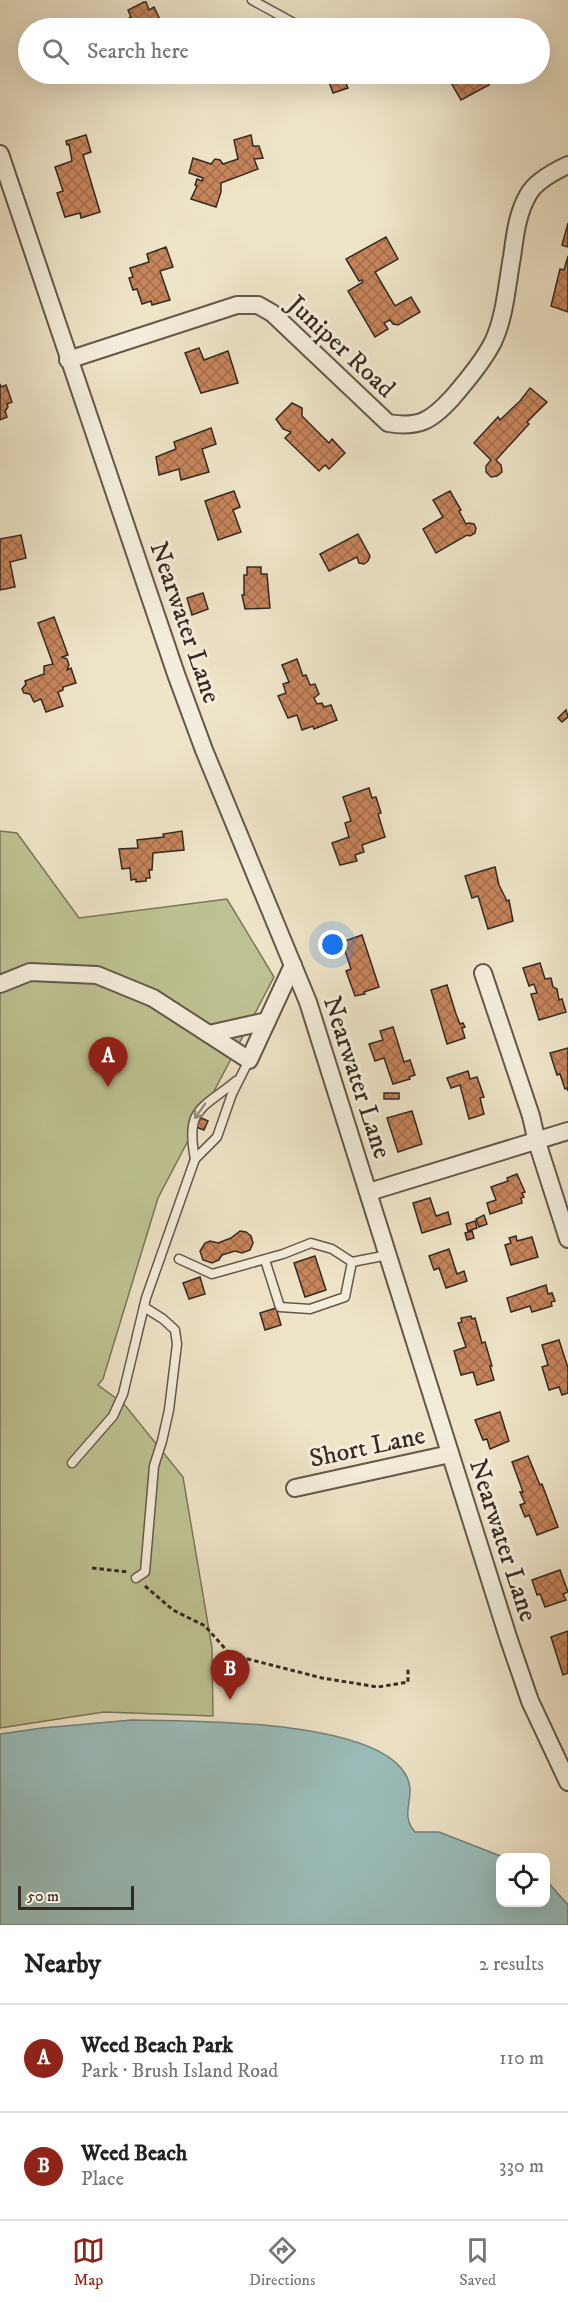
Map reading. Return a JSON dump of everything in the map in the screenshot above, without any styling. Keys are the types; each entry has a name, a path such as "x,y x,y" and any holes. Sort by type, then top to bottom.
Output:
{"street":[{"name":"Nearwater Lane","path":"0,154 68,360 204,750 308,1002 530,1701 568,1782"},
{"name":"Juniper Road","path":"68,360 237,305 258,305 272,314 388,423 406,426 420,423 438,413 462,387 493,342 503,304 519,218 529,193 554,171 568,165"},
{"path":"0,984 30,972 97,975 153,998 249,1060 293,964"},
{"path":"483,973 531,1116 568,1239"},
{"path":"209,1034 267,1021"},
{"path":"369,1192 568,1131"},
{"name":"Short Lane","path":"295,1488 450,1454"}],"lane":[{"path":"252,0 285,18"},
{"path":"195,1159 217,1137 239,1078 249,1060"},
{"path":"72,1463 113,1416 123,1394 144,1307 195,1159 192,1133 196,1115 203,1105 239,1078"},
{"path":"179,1259 212,1274 265,1260 311,1243 332,1249 352,1262 388,1255"},
{"path":"265,1260 280,1307 310,1309 345,1297 352,1262"},
{"path":"136,1578 145,1572 154,1466 169,1410 177,1344 175,1330 144,1307"}],"path":[{"path":"92,1568 129,1572 173,1610 205,1626 228,1652 240,1657 322,1678 378,1687 408,1682 408,1669"}],"green space":[{"path":"0,831 17,833 79,918 227,899 274,977 158,1198 103,1379 98,1385 124,1404 183,1477 212,1648 213,1716 104,1712 0,1728"}],"water":[{"path":"132,1720 195,1721 277,1726 355,1742 385,1755 404,1772 410,1789 408,1817 415,1832 439,1832 496,1854 496,1907 550,1907 550,1885 568,1905 568,1925 0,1925 0,1734"}],"building":[{"path":"146,2 149,10 154,7 159,18 129,18 131,17 128,10"},
{"path":"330,84 346,84 348,88 333,93"},
{"path":"452,84 488,84 489,85 461,100"},
{"path":"86,135 91,152 83,155 100,212 81,218 80,213 65,217 57,193 63,191 55,167 72,161 69,144 67,145 66,141"},
{"path":"251,135 253,146 259,146 263,158 254,159 258,169 221,183 221,192 216,207 191,199 197,186 195,185 197,179 202,181 203,178 189,173 193,158 211,164 215,159 220,160 223,164 238,159 234,140"},
{"path":"568,223 568,247 562,245"},
{"path":"386,237 398,259 375,272 395,306 411,297 420,312 398,325 393,324 390,320 384,323 388,329 375,337 348,291 363,282 359,281 346,259"},
{"path":"166,247 173,267 160,271 170,300 152,305 151,301 142,304 137,289 133,290 129,278 133,277 130,268 149,262 147,254"},
{"path":"568,256 568,312 551,306 560,269 564,270"},
{"path":"199,348 204,360 228,351 238,383 201,393 185,353"},
{"path":"0,384 1,387 6,385 12,402 7,404 5,411 7,417 0,420"},
{"path":"530,388 547,402 527,422 529,424 496,460 501,465 502,472 491,477 486,472 486,466 491,460 474,443 498,417 500,420 520,401"},
{"path":"292,403 302,408 302,416 329,443 332,439 345,453 329,469 325,465 319,471 285,438 291,432 283,429 276,419"},
{"path":"211,428 216,444 202,449 209,472 181,480 179,469 159,475 156,457 176,449 174,442"},
{"path":"234,491 240,507 233,510 241,532 218,540 205,501"},
{"path":"450,491 466,524 474,524 475,533 467,535 436,553 423,529 443,517 433,500"},
{"path":"358,534 370,556 368,561 364,564 359,563 357,557 329,571 320,554"},
{"path":"21,535 26,558 10,562 15,587 0,590 0,539"},
{"path":"247,567 261,567 261,574 267,574 270,608 245,609 242,595 244,595 244,575 247,575"},
{"path":"203,593 208,609 192,615 187,598"},
{"path":"54,617 68,655 62,657 67,659 69,665 67,670 71,668 76,683 63,687 63,690 58,692 63,706 46,712 41,699 34,702 30,694 24,693 22,689 26,684 25,681 44,674 44,666 53,664 38,623"},
{"path":"297,659 303,676 306,675 310,685 315,684 319,694 314,698 317,704 322,703 324,707 331,705 337,720 314,729 313,726 302,730 297,715 288,718 278,696 286,693 283,684 289,682 282,665"},
{"path":"566,710 568,717 562,722 558,718"},
{"path":"369,788 372,798 376,797 385,837 362,845 364,852 355,855 357,861 340,865 332,843 349,837 345,823 351,821 343,797"},
{"path":"182,831 184,850 153,853 152,870 149,870 150,878 146,878 146,881 131,880 130,868 122,869 119,849 138,848 137,840 164,837 163,834"},
{"path":"495,867 499,885 507,901 509,900 513,921 488,929 478,896 472,898 465,876"},
{"path":"362,935 379,987 355,996 346,971 351,969 342,942"},
{"path":"540,963 545,979 551,978 553,987 557,989 559,1000 562,999 566,1012 539,1020 531,994 537,993 534,984 529,986 523,968"},
{"path":"447,985 460,1024 463,1023 465,1027 462,1028 465,1038 447,1044 431,990"},
{"path":"393,1027 404,1062 410,1060 415,1075 409,1077 410,1079 393,1084 384,1058 375,1061 369,1044 383,1040 380,1031"},
{"path":"568,1048 568,1091 567,1088 565,1089 560,1074 557,1075 550,1053"},
{"path":"468,1071 470,1079 477,1077 484,1097 480,1098 484,1114 469,1119 460,1085 451,1088 447,1078"},
{"path":"384,1093 399,1093 399,1099 384,1099"},
{"path":"412,1111 422,1144 398,1152 387,1118"},
{"path":"201,1118 208,1121 204,1130 196,1127"},
{"path":"517,1174 525,1192 522,1193 524,1197 521,1198 522,1203 490,1214 487,1203 496,1200 491,1187 508,1181 507,1178"},
{"path":"430,1198 436,1216 448,1212 451,1224 422,1233 413,1203"},
{"path":"484,1215 487,1224 479,1227 476,1219"},
{"path":"475,1221 477,1228 468,1231 466,1224"},
{"path":"240,1231 251,1236 253,1243 250,1250 222,1255 219,1260 212,1263 203,1260 200,1251 205,1243 210,1241 218,1243 231,1238"},
{"path":"472,1231 474,1238 467,1240 465,1233"},
{"path":"516,1236 517,1241 532,1237 538,1257 511,1265 505,1245 511,1243 509,1238"},
{"path":"449,1249 457,1274 464,1271 467,1281 446,1288 439,1268 434,1270 429,1256"},
{"path":"315,1256 326,1290 305,1297 294,1263"},
{"path":"200,1277 205,1294 189,1299 183,1283"},
{"path":"546,1285 548,1294 552,1293 555,1301 551,1302 552,1306 532,1312 530,1306 511,1312 507,1298"},
{"path":"276,1308 281,1325 265,1330 260,1313"},
{"path":"471,1316 472,1319 475,1318 482,1343 485,1342 494,1380 477,1385 473,1372 461,1375 454,1351 466,1347 458,1323 462,1322 461,1318"},
{"path":"559,1340 568,1368 568,1393 562,1395 559,1387 549,1390 542,1367 548,1365 542,1345"},
{"path":"500,1412 509,1441 490,1449 487,1439 483,1440 475,1420"},
{"path":"528,1456 540,1485 542,1484 558,1527 537,1535 529,1515 525,1517 520,1505 525,1503 520,1492 523,1492 512,1462"},
{"path":"560,1570 568,1592 563,1594 566,1600 545,1607 540,1594 537,1595 532,1580"},
{"path":"568,1631 568,1673 563,1675 551,1637"}],"place":[{"name":"Weed Beach Park","path":"108,1087"},
{"name":"Weed Beach","path":"230,1700"}]}
